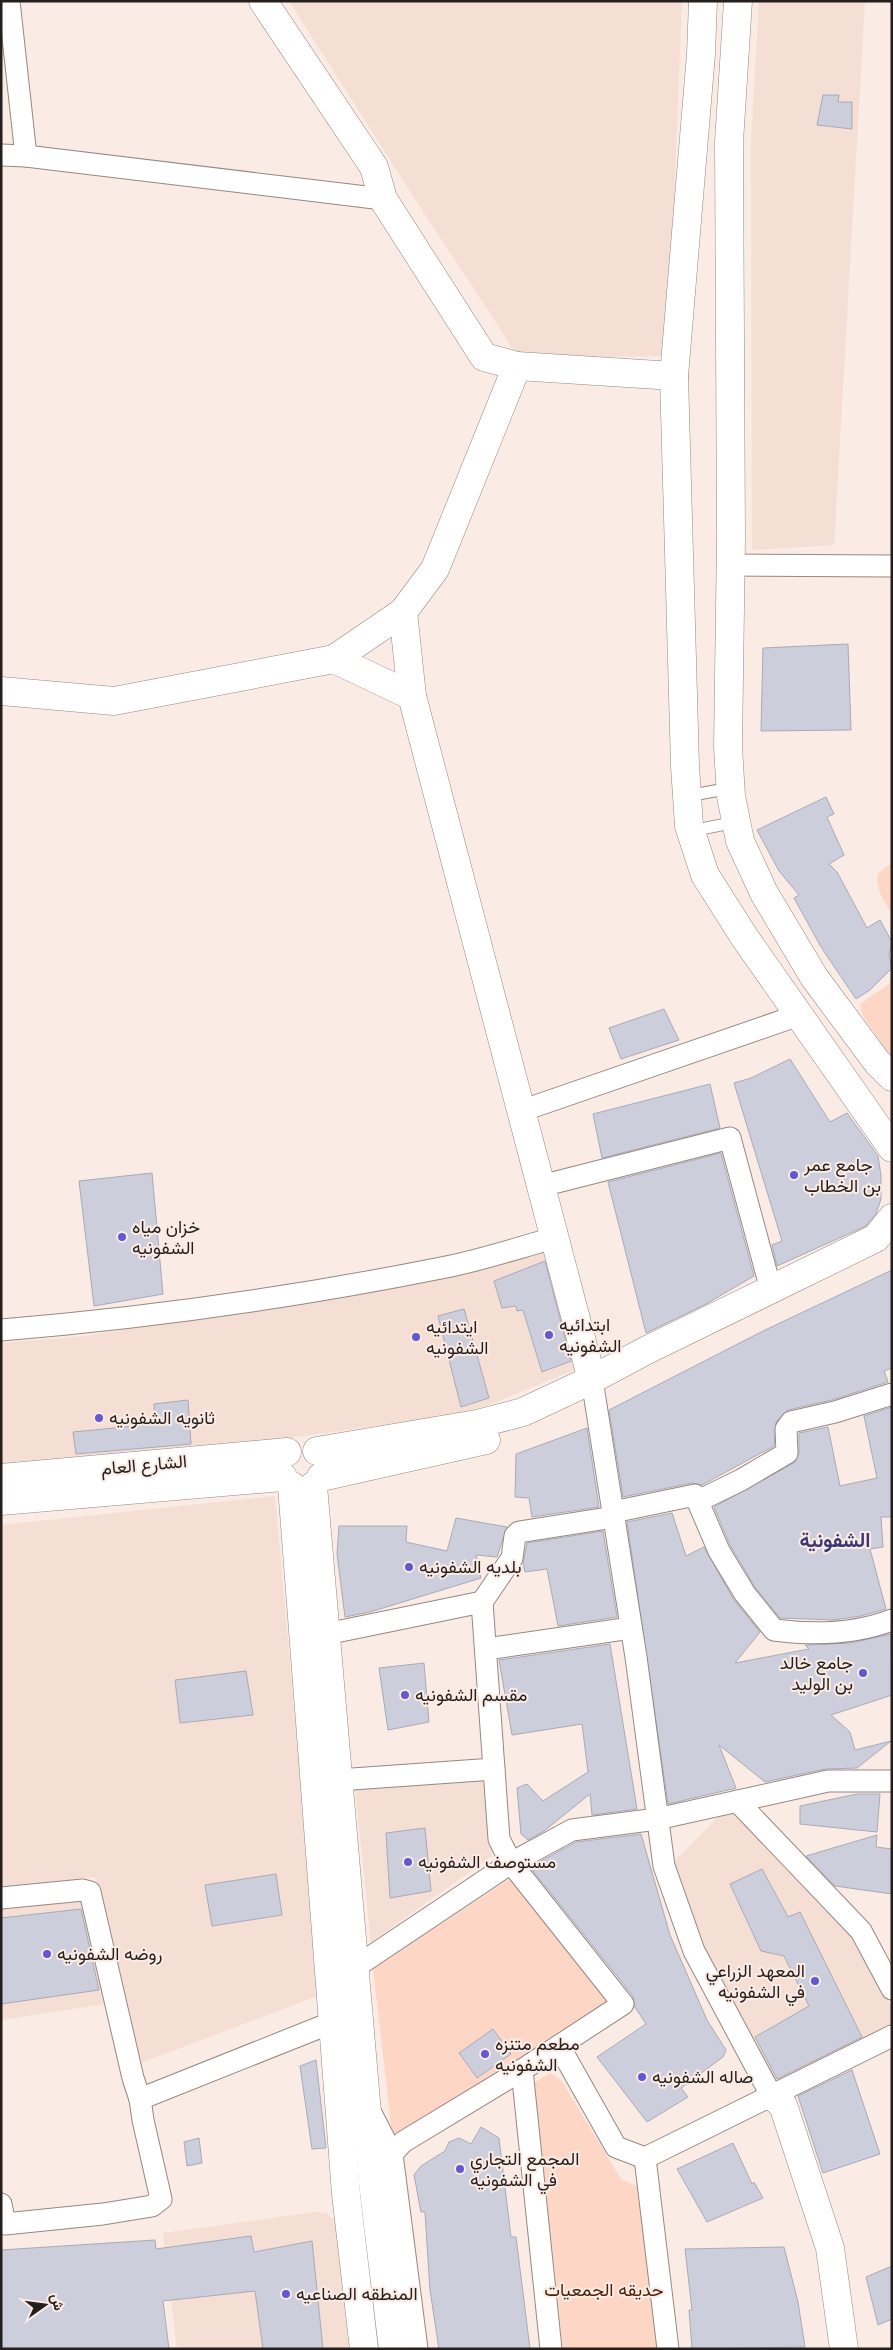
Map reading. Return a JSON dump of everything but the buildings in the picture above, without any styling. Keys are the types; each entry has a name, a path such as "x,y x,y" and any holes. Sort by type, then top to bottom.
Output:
{"main road":[{"path":"263,1 374,168 382,199 484,357 517,366 674,376"},
{"path":"703,1 700,64 674,376 687,796 691,831 705,875 799,1015 892,1148"},
{"path":"738,1 730,142 731,565 728,747 731,788 740,840 764,893 814,978 877,1062 892,1077"},
{"path":"1,691 114,701 334,659 403,612 435,569 517,366"},
{"path":"403,612 412,696 593,1388"},
{"path":"334,659 412,696"},
{"path":"593,1388 771,1290 876,1238 892,1218"},
{"path":"302,1471 522,1412 593,1388 892,1250"},
{"path":"302,1471 326,1634 373,2183 393,2349"},
{"path":"302,1471 333,2022 346,2194 364,2349"},
{"name":"الشارع العام","path":"1,1478 302,1471"},
{"name":"الشارع العام","path":"1,1501 302,1471"},
{"path":"827,2349 811,2243 769,2114 771,2096 784,2105 830,2248 844,2349"}],"street":[{"path":"9,1 26,156"},
{"path":"1,156 26,156 382,199"},
{"path":"731,565 892,566"},
{"path":"521,1111 799,1015"},
{"path":"541,1186 730,1138 771,1290"},
{"path":"1,1330 88,1323 274,1298 443,1268 554,1238"},
{"path":"593,1388 631,1628 664,1866 694,1951 771,2096"},
{"path":"698,1501 741,1480 787,1453 786,1429 791,1422 835,1412 892,1394"},
{"path":"392,2154 403,2142 522,2070 623,2004 511,1863 499,1839 482,1602 512,1558 516,1536 519,1532 613,1515 695,1495 719,1551 745,1594 774,1630 798,1633 844,1632 892,1620"},
{"path":"326,1634 482,1602"},
{"path":"486,1649 631,1628"},
{"path":"338,1780 494,1769"},
{"path":"354,1968 511,1863 572,1830 657,1818 828,1781 892,1781"},
{"path":"737,1801 861,1930 892,1990"},
{"path":"1,1898 83,1890 90,1892 133,2078 140,2099 161,2199 152,2206 103,2214 3,2218"},
{"path":"140,2099 333,2022"},
{"path":"559,2046 616,2147 645,2158 892,2036"},
{"path":"522,2070 551,2349"},
{"path":"366,2104 392,2154 417,2349"},
{"path":"645,2158 668,2349"}],"lane":[{"path":"687,796 731,788"},
{"path":"691,831 736,822"}],"shaded area":[{"path":"289,1 682,1 668,356 518,358"},
{"path":"759,1 865,1 834,545 752,550 751,142"},
{"name":"ايتدائيه الشفونيه","path":"557,1246 588,1364 489,1405 447,1416 196,1451 1,1469 1,1343 85,1336 215,1315"},
{"path":"275,1496 320,1995 138,2064 95,1877 1,1887 1,1525"},
{"path":"483,1777 492,1856 371,1942 355,1788"},
{"path":"734,1811 859,1942 892,2009 892,2026 777,2086 714,1971 672,1876 672,1864 722,1813"},
{"name":"روضه الشفونيه","path":"84,1900 104,2004 1,2020 1,1908"},
{"path":"315,2212 326,2213 335,2221 349,2349 177,2349 163,2233"}],"green space":[{"path":"892,863 892,916 880,893 877,881 878,873"},
{"path":"892,982 892,1058 863,1016 860,1004"},
{"path":"513,1877 613,2001 393,2142 373,1968"},
{"name":"حديقه الجمعيات","path":"550,2073 561,2080 621,2179 639,2187 659,2349 563,2349 534,2083"}],"place":[{"name":"جامع عمر بن الخطاب","path":"794,1175"},
{"name":"خزان مياه الشفونيه","path":"122,1237"},
{"name":"ابتدائيه الشفونيه","path":"549,1335"},
{"name":"ايتدائيه الشفونيه","path":"416,1337"},
{"name":"ثانويه الشفونيه","path":"99,1418"},
{"name":"بلديه الشفونيه","path":"409,1567"},
{"name":"جامع خالد بن الوليد","path":"863,1673"},
{"name":"مقسم الشفونيه","path":"405,1695"},
{"name":"مستوصف الشفونيه","path":"408,1862"},
{"name":"روضه الشفونيه","path":"47,1954"},
{"name":"المعهد الزراعي في الشفونيه","path":"815,1981"},
{"name":"مطعم متنزه الشفونيه","path":"485,2054"},
{"name":"صاله الشفونيه","path":"642,2077"},
{"name":"المجمع التجاري في الشفونيه","path":"460,2169"},
{"name":"المنطقه الصناعيه","path":"286,2294"}],"district":[{"name":"الشفونية","path":"835,1540"}]}
